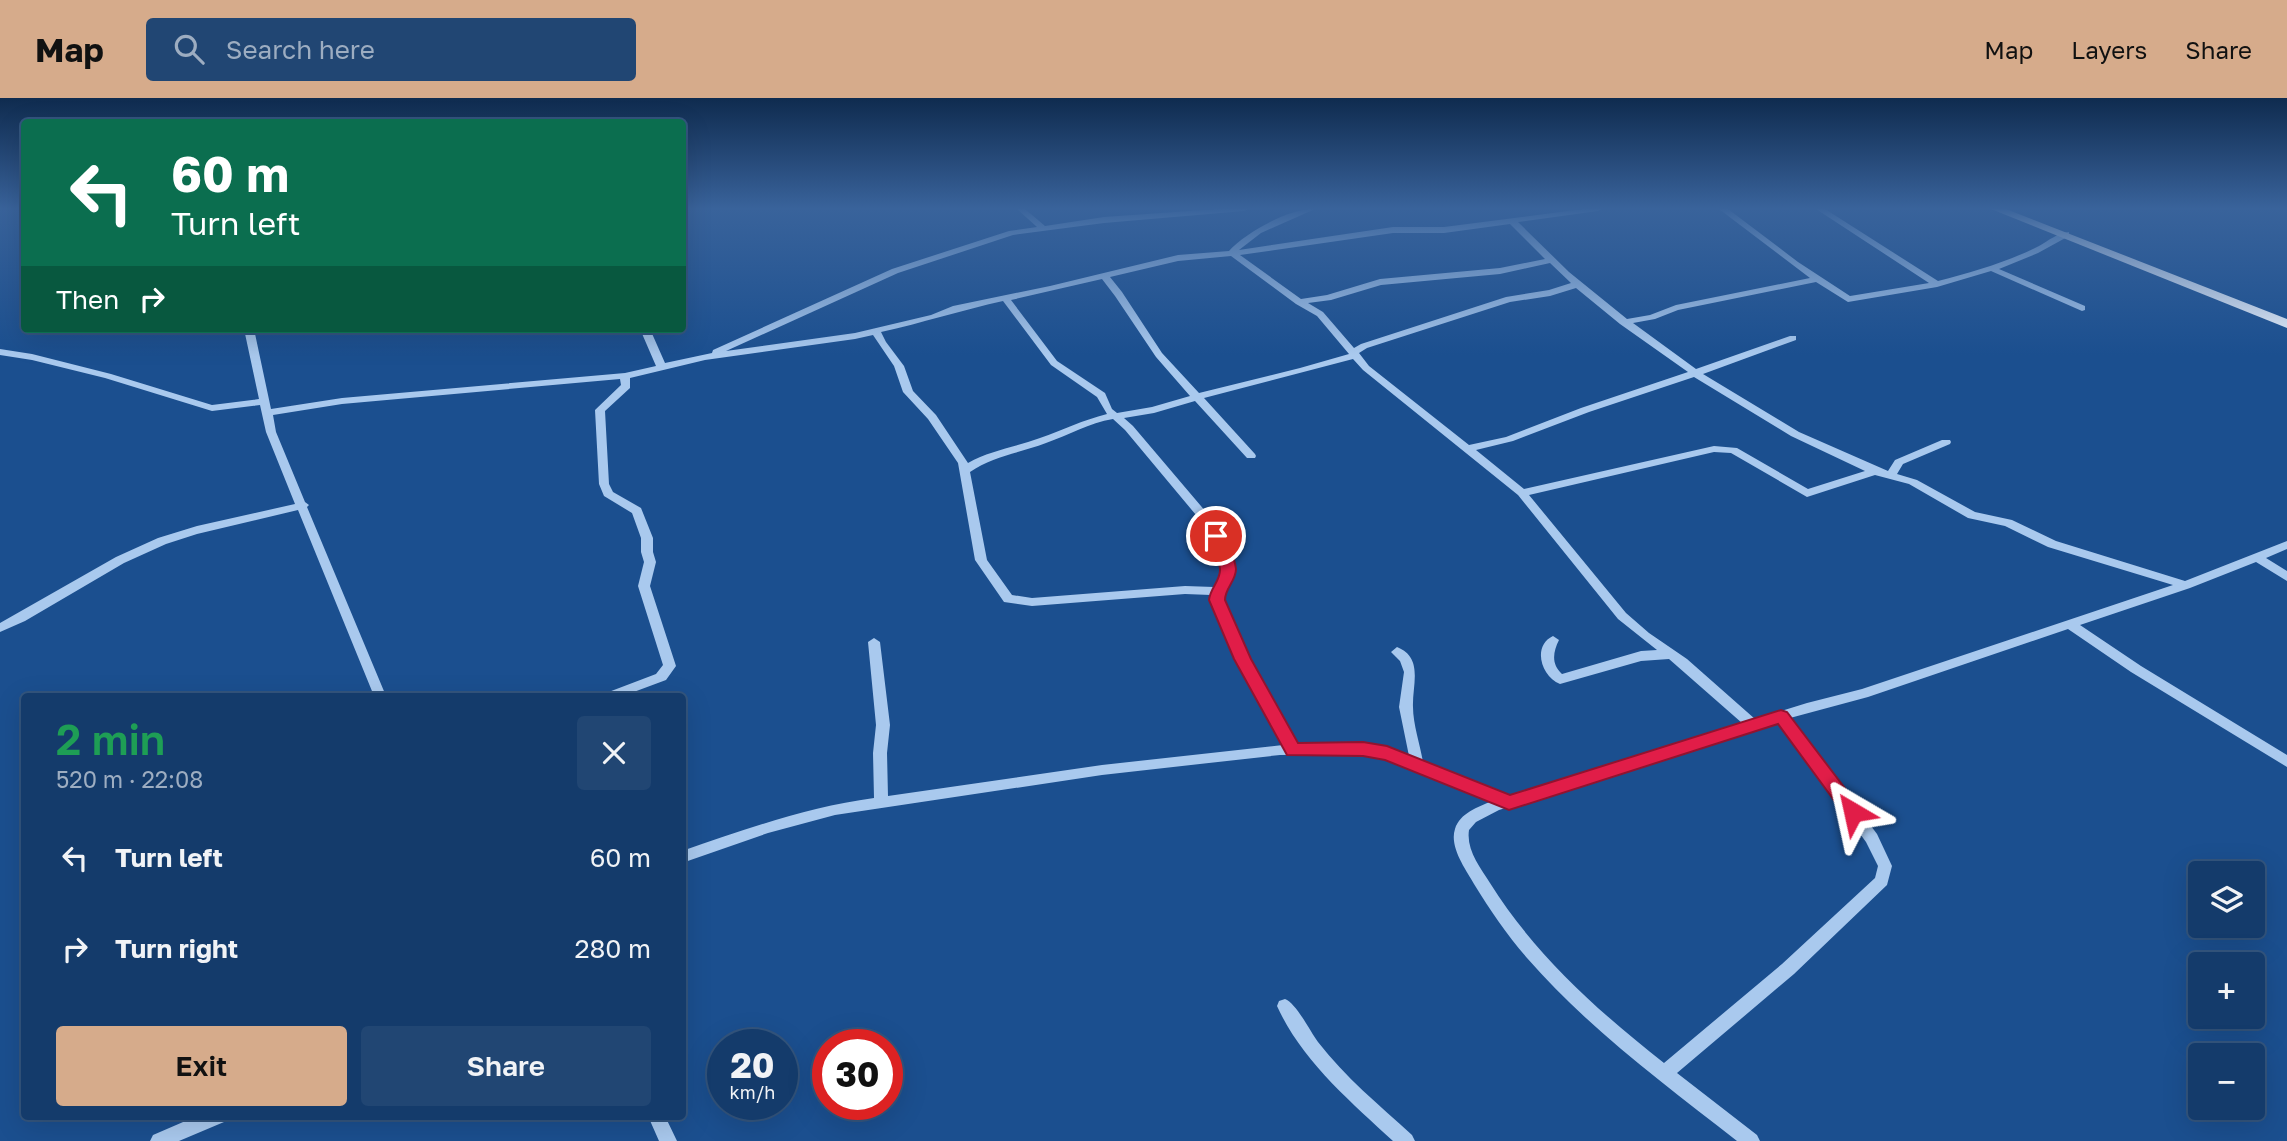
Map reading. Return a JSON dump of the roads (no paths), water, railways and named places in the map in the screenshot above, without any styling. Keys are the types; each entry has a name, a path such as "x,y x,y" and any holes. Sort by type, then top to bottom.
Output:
{"main road":[{"path":"2124,258 2287,324"}],"street":[{"path":"705,358 895,271 936,258"},
{"path":"0,352 108,376 212,408 353,400 625,376 705,358 797,346 876,331 1004,298 1180,258"},
{"path":"1237,258 1320,314 1366,368 1522,493 1609,602 1645,636 1672,654 1753,725"},
{"path":"1550,258 1623,322 1769,421 1875,471 1924,487 1977,517 2008,523 2052,544 2186,585"},
{"path":"1789,258 1850,299 1937,284 1993,269 2019,258"},
{"path":"1896,258 1937,284"},
{"path":"1299,302 1328,298 1380,282 1500,271 1552,260"},
{"path":"1993,269 2082,309"},
{"path":"1102,275 1120,293 1145,337 1251,456"},
{"path":"1623,322 1818,279"},
{"path":"964,465 1112,416 1136,415 1196,397 1303,373 1355,353 1364,346 1509,299 1550,293 1578,284"},
{"path":"1004,298 1054,363 1101,395 1112,416 1212,530 1225,556 1228,569 1226,579 1217,591 1217,600 1242,659 1293,750"},
{"path":"876,331 899,366 908,392 932,417 964,465 981,560 1009,599 1032,602 1185,590 1217,591"},
{"path":"250,333 271,432 379,693"},
{"path":"647,333 662,367"},
{"path":"1468,449 1509,439 1793,338"},
{"path":"619,693 661,677 670,666 644,586 650,562 647,538 636,511 608,494 604,484 600,410 626,386 625,376"},
{"path":"1891,475 1899,462 1947,442"},
{"path":"1522,493 1720,448 1733,450 1807,494 1875,471"},
{"path":"0,628 32,612 103,567 164,539 303,505"},
{"path":"1751,1141 1664,1073 1583,1004 1539,960 1514,932 1480,882 1463,846 1462,828 1475,816 1509,802 1781,716 1863,694 2186,585 2287,545"},
{"path":"2257,557 2287,577"},
{"path":"2071,625 2136,669 2287,762"},
{"path":"1641,656 1645,636"},
{"path":"1553,640 1546,654 1547,661 1551,673 1560,679 1641,656 1672,654"},
{"path":"874,642 883,724 880,753 881,801"},
{"path":"1397,652 1405,659 1410,672 1406,706 1417,764"},
{"path":"1664,1073 1788,969 1882,881 1885,866 1872,838 1781,716"},
{"path":"686,856 767,827 881,801 1213,756 1293,750 1363,749 1387,753 1509,802"},
{"path":"1285,1006 1331,1072 1406,1141"},
{"path":"159,1141 209,1120"},
{"path":"658,1120 668,1141"}]}
